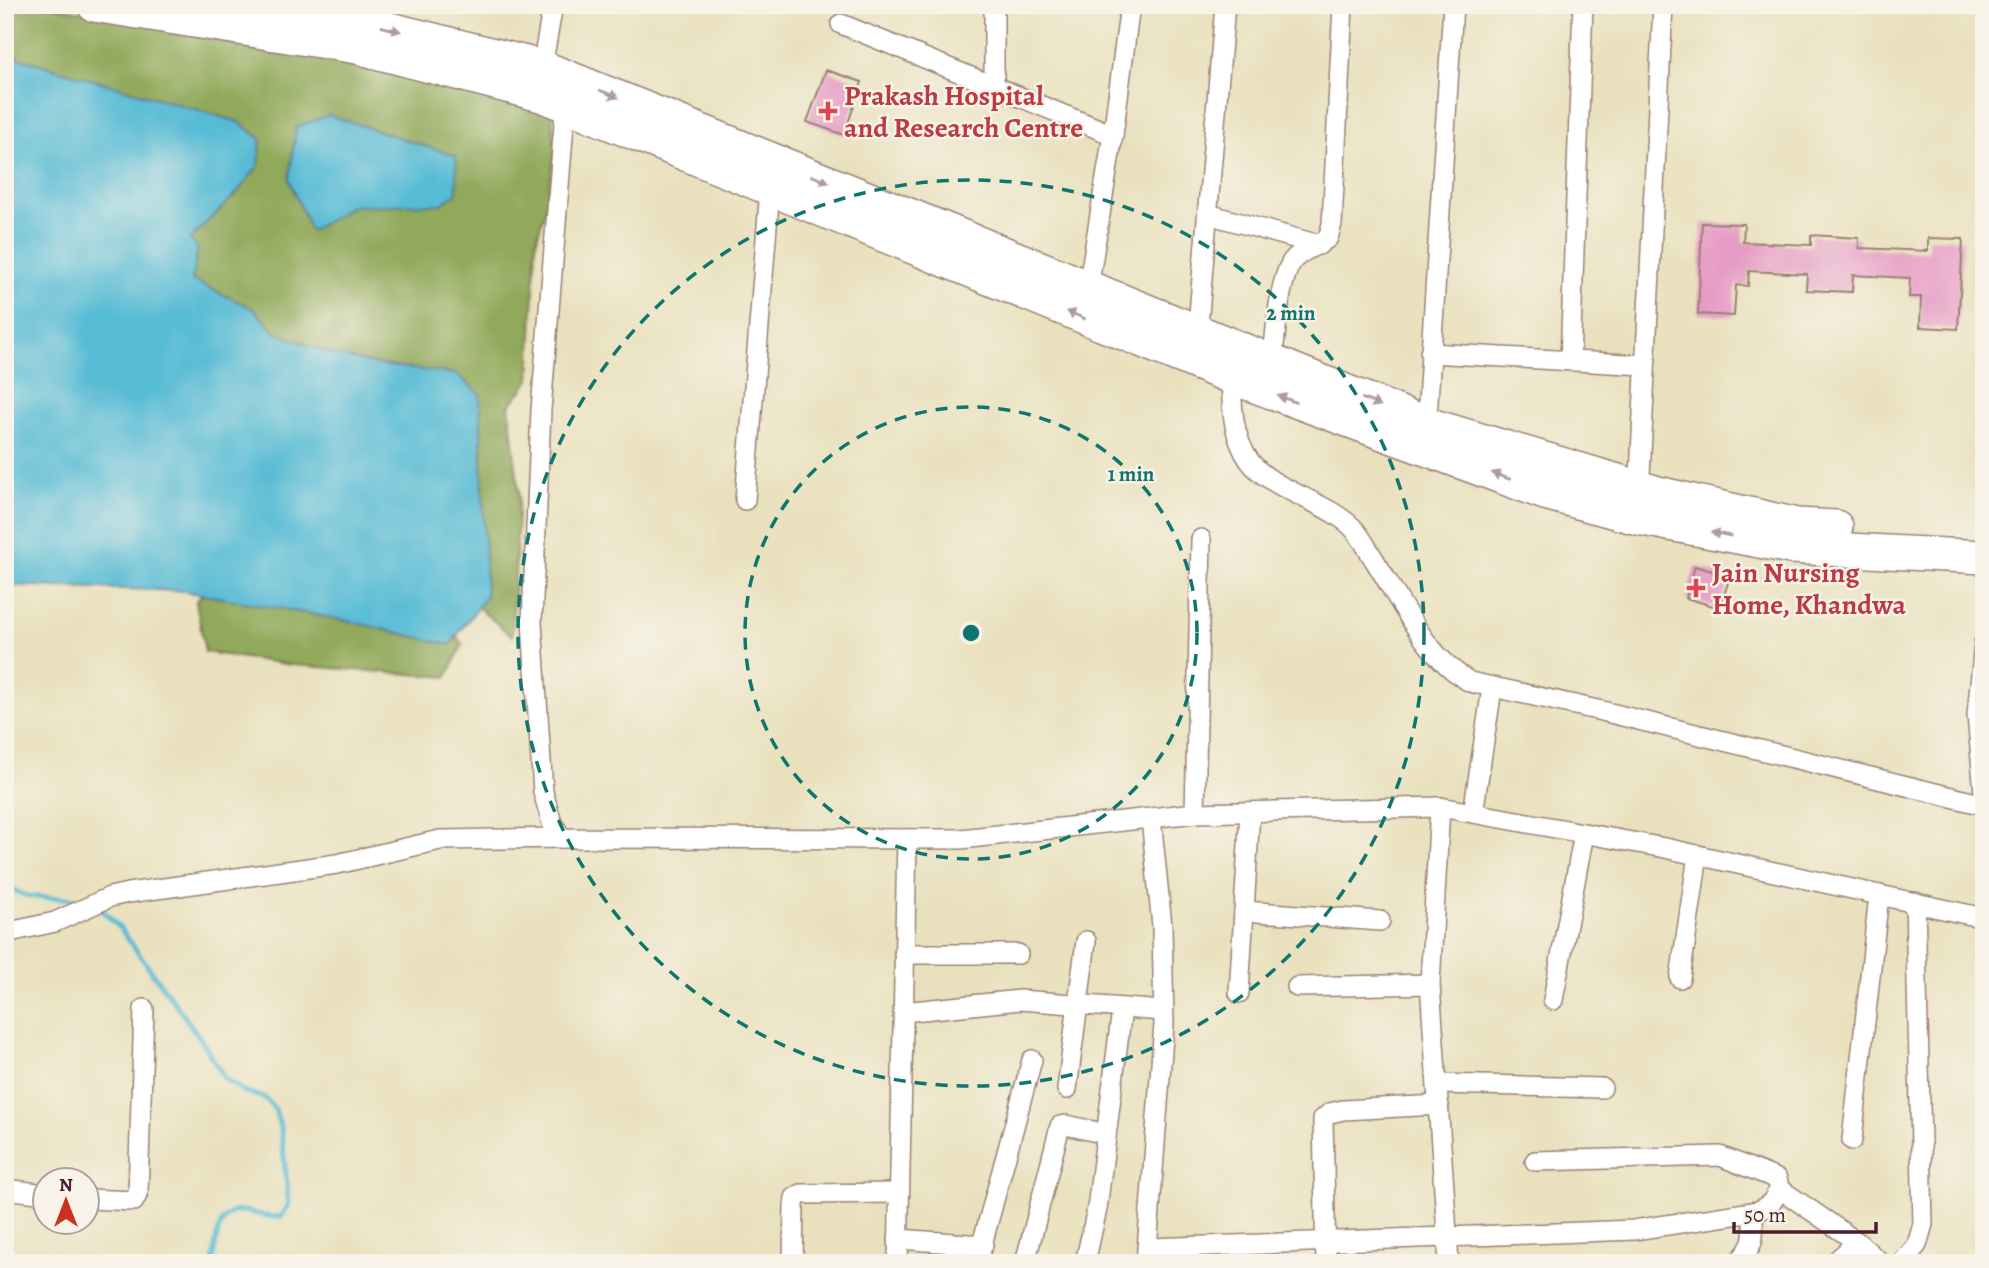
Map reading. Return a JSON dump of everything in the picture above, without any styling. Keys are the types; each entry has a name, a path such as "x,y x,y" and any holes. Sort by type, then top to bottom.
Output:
{"highway":[{"path":"94,5 357,47 541,95 559,83"},
{"path":"276,5 318,11 559,83 1088,288 1197,348 1231,377 1639,503 1772,531 1797,525 1984,535"},
{"path":"559,83 769,189 1197,348 1272,362 1426,436"},
{"path":"1772,531 1791,547 1984,556"}],"street":[{"path":"553,5 559,83 532,622 543,792 552,823 562,838"},
{"path":"994,5 994,86"},
{"path":"1088,288 1113,135 1130,5"},
{"path":"1197,348 1225,5"},
{"path":"1272,362 1286,277 1292,262 1301,253 1328,238 1332,224 1343,5"},
{"path":"1426,436 1453,5"},
{"path":"1570,361 1583,5"},
{"path":"1639,503 1663,5"},
{"path":"841,24 1113,135"},
{"path":"745,500 769,189"},
{"path":"1208,214 1319,245"},
{"path":"1430,353 1645,365"},
{"path":"1231,377 1233,417 1250,461 1280,484 1333,510 1354,529 1433,650 1452,672 1493,689 1602,711 1984,805"},
{"path":"1195,813 1200,539"},
{"path":"1984,643 1979,673 1984,792"},
{"path":"1473,813 1493,689"},
{"path":"5,933 55,922 110,897 337,864 440,840 961,839 1195,813 1440,807 1698,855 1984,918"},
{"path":"1440,807 1430,984 1449,1263"},
{"path":"1239,993 1250,812"},
{"path":"1151,818 1162,926 1163,1011 1148,1255 1202,1254 1325,1241 1633,1230 1752,1212 1766,1207 1780,1189"},
{"path":"1553,1000 1584,833"},
{"path":"898,1263 907,839"},
{"path":"1680,978 1698,855"},
{"path":"1852,1140 1879,895"},
{"path":"1902,1263 1917,1245 1923,1224 1915,902"},
{"path":"1244,911 1380,921"},
{"path":"1066,1088 1086,941"},
{"path":"904,954 1018,954"},
{"path":"1297,987 1430,984"},
{"path":"903,1012 1020,1000 1163,1011"},
{"path":"102,1200 134,1201 138,1193 144,1009"},
{"path":"1085,1263 1097,1209 1122,1009"},
{"path":"898,1239 980,1254 1032,1060"},
{"path":"1437,1084 1602,1088"},
{"path":"1326,1263 1323,1119 1329,1113 1343,1110 1439,1105"},
{"path":"1025,1263 1060,1126 1106,1134"},
{"path":"1535,1161 1720,1156 1777,1179 1780,1189 1857,1242 1881,1263"},
{"path":"5,1189 32,1192"},
{"path":"793,1263 794,1206 795,1198 801,1194 899,1193"},
{"path":"1737,1263 1751,1249 1755,1239 1752,1212"},
{"path":"1834,1263 1857,1242"}],"green space":[{"path":"5,5 44,5 513,90 552,109 555,153 545,210 536,242 530,380 509,406 519,494 512,636 481,610 468,588 391,402 182,291 5,66"},
{"path":"214,582 428,608 463,644 447,677 292,665 205,652 196,601"}],"water":[{"path":"5,54 239,122 261,139 259,165 237,193 190,239 198,249 192,280 254,309 276,333 332,354 373,364 456,374 480,394 486,596 450,645 348,621 184,591 5,585"},
{"path":"329,115 456,156 457,192 442,204 352,206 311,231 289,180 296,127"}],"building":[{"path":"826,70 862,82 844,135 807,122"},
{"path":"1702,223 1744,224 1743,242 1811,245 1811,235 1859,238 1859,248 1928,251 1928,238 1963,239 1958,329 1920,327 1921,297 1909,297 1910,278 1853,275 1852,292 1806,290 1807,274 1749,271 1748,286 1736,285 1734,316 1698,314"},
{"path":"1695,566 1730,576 1720,608 1686,598"}],"waterway":[{"path":"5,882 13,890 33,897 88,902"},
{"path":"100,908 120,928 200,1038 225,1079 243,1091 265,1098 275,1109 281,1130 289,1204 282,1216 244,1211 235,1211 228,1215 219,1229 213,1263"}],"place":[{"name":"Prakash Hospital and Research Centre","path":"828,111"},
{"name":"Jain Nursing Home, Khandwa","path":"1696,588"}]}
